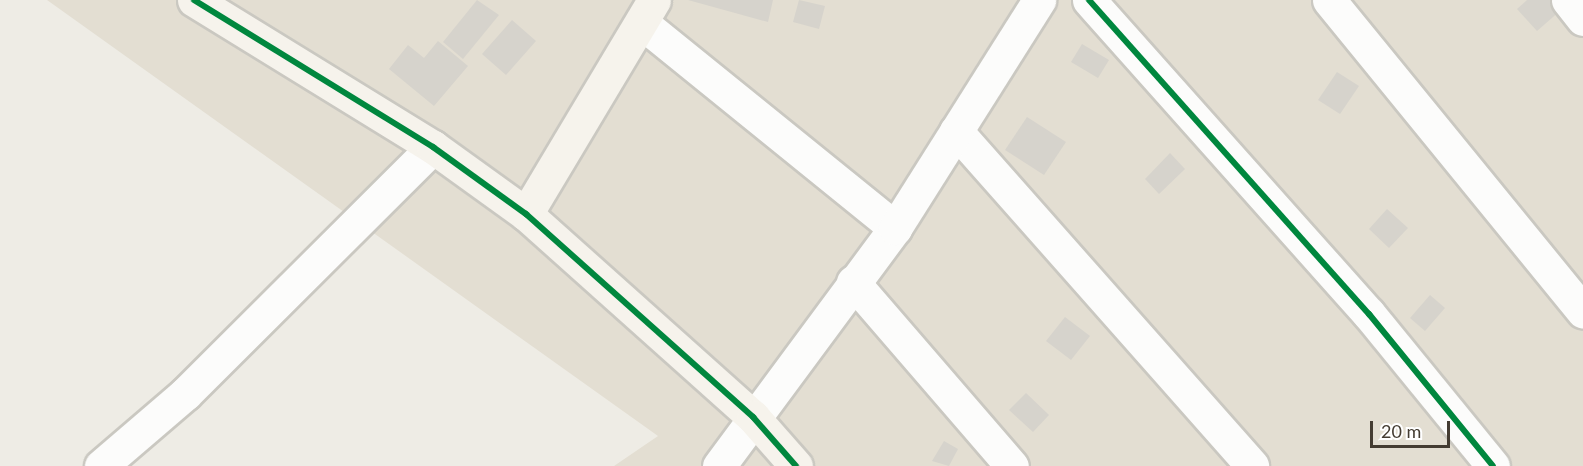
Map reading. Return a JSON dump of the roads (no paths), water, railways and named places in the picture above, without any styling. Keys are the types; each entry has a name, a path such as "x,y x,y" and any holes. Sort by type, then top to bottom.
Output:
{"street":[{"path":"194,0 433,147 526,214 753,417 796,466"},
{"path":"719,466 895,228 1040,0"},
{"path":"1089,0 1369,314 1493,466"},
{"path":"1329,0 1583,311"},
{"path":"1568,0 1583,19"},
{"path":"526,214 648,12 895,228"},
{"path":"957,131 1252,466"},
{"path":"101,466 185,394 433,147"},
{"path":"853,282 1012,466"}]}
